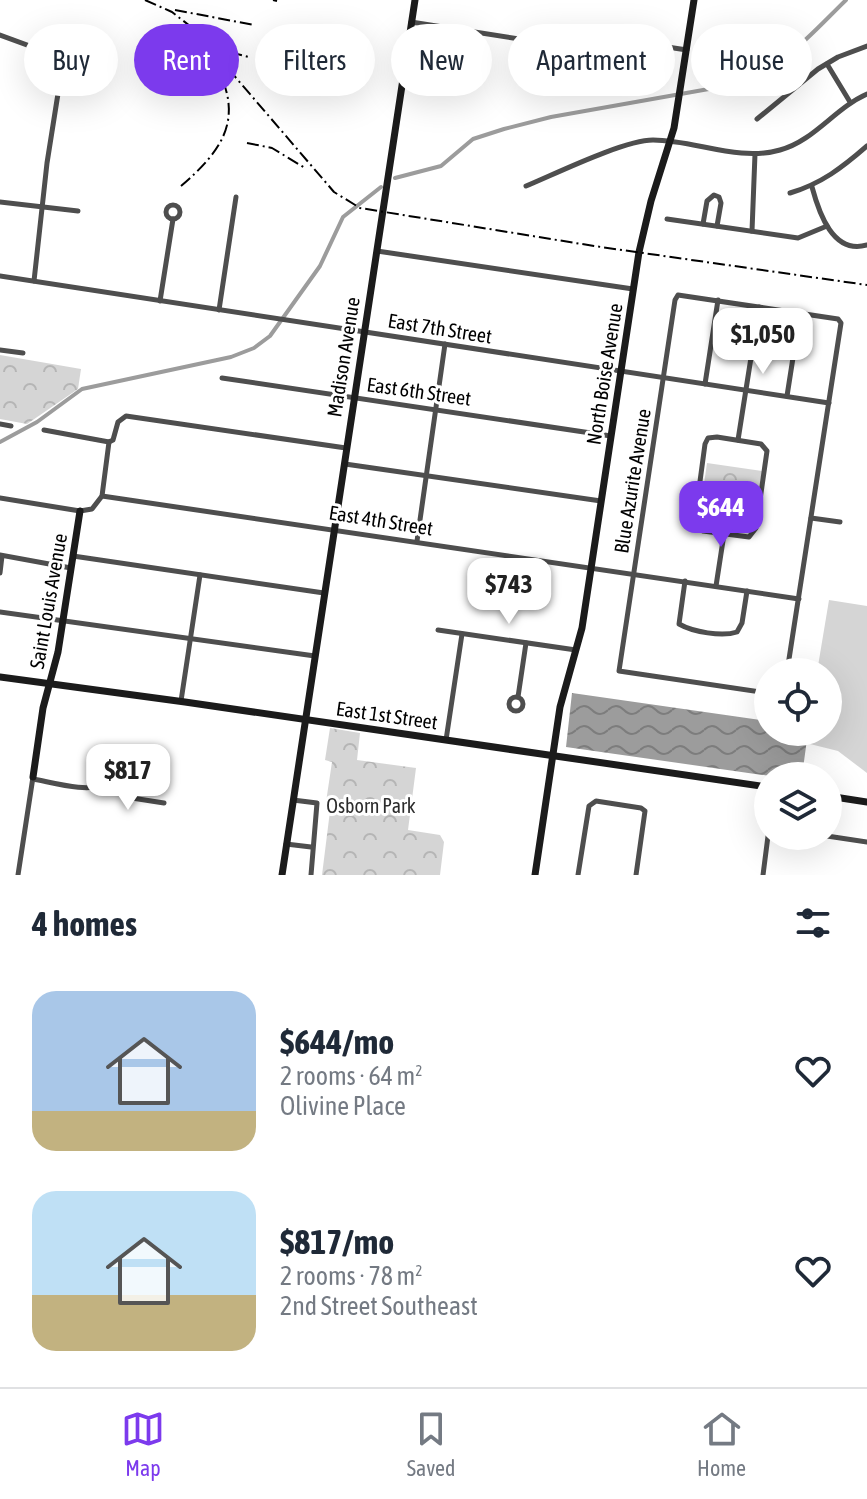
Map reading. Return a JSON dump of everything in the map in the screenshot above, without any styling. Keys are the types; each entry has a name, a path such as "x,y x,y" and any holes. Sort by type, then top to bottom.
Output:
{"main road":[{"name":"Madison Avenue","path":"282,875 415,0"},
{"name":"North Boise Avenue","path":"535,875 560,707 576,650 591,567 643,230 679,101 694,0"},
{"name":"Saint Louis Avenue","path":"33,778 80,511"},
{"name":"East 1st Street","path":"0,677 754,785"},
{"path":"842,798 867,802"}],"street":[{"path":"411,22 508,37"},
{"path":"0,35 68,60 60,81 41,207 34,281"},
{"path":"757,119 827,64 867,46"},
{"path":"675,48 687,50"},
{"path":"827,64 850,102"},
{"path":"526,186 635,143 655,139 755,154 792,146 807,138 850,102 867,94"},
{"path":"790,193 812,187 835,173 867,146"},
{"path":"752,231 755,154"},
{"path":"812,187 827,226 843,244 867,245"},
{"path":"703,224 707,201 714,195 719,197 721,203 717,226"},
{"path":"219,310 236,197"},
{"path":"0,202 78,211"},
{"path":"160,301 173,219"},
{"path":"667,219 798,238 827,226"},
{"path":"376,251 633,289"},
{"name":"East 7th Street","path":"0,276 829,403"},
{"name":"Blue Azurite Avenue","path":"718,300 677,295 619,671 754,691"},
{"path":"705,384 718,300 840,320 789,658"},
{"path":"738,440 759,307"},
{"path":"787,396 800,313"},
{"path":"417,541 445,344"},
{"path":"0,350 23,353"},
{"name":"East 6th Street","path":"222,378 611,436"},
{"path":"102,496 109,442 113,440 118,422 126,416 346,448"},
{"path":"0,424 11,426"},
{"path":"44,430 109,442"},
{"path":"708,438 738,440 765,447 768,454 756,528 752,535 744,537 703,531 694,526 705,444 708,438"},
{"path":"343,464 601,501"},
{"name":"East 4th Street","path":"102,496 799,599"},
{"name":"Saint Louis Avenue","path":"80,511 94,508 102,496"},
{"path":"0,498 80,511"},
{"path":"811,518 840,522"},
{"path":"716,586 724,534"},
{"path":"0,573 1,556 71,568"},
{"path":"73,556 324,593"},
{"path":"181,701 200,575"},
{"path":"685,581 679,624 688,628 727,634 737,632 747,591"},
{"path":"0,612 315,656"},
{"path":"438,630 576,650"},
{"path":"446,740 462,634"},
{"path":"518,697 526,643"},
{"path":"18,875 33,778 91,788 115,781 127,771 141,767"},
{"path":"115,781 128,796 164,803"},
{"path":"293,800 317,803 311,875"},
{"path":"578,875 589,806 596,801 641,808 645,815 636,875"},
{"path":"842,838 867,842"},
{"path":"286,844 311,847"},
{"path":"763,875 766,850"}],"green space":[{"path":"0,355 81,369 78,389 27,424 0,419"},
{"path":"707,463 762,471 755,513 701,505"},
{"path":"829,600 867,606 867,773 838,751 818,746 842,746 842,658 819,658"},
{"name":"Osborn Park","path":"330,728 360,733 357,760 416,768 408,830 440,835 444,842 440,875 322,875 331,803 326,802 332,762 325,760"}],"water":[{"path":"572,693 754,719 754,746 806,746 804,762 754,762 754,774 566,747"}],"waterway":[{"path":"395,178 441,166 473,139 504,129 551,117 737,84 782,60 846,0"},
{"path":"0,442 37,422 82,389 231,357 254,348 270,336 320,266 343,217 381,187"}],"railway":[{"path":"145,0 172,12 195,30 334,192 360,208 594,246 867,285"},
{"path":"273,0 277,1"},
{"path":"175,10 254,25"},
{"path":"239,54 249,57"},
{"path":"181,186 218,146 228,117 227,96"},
{"path":"247,143 272,148 305,168"}]}
